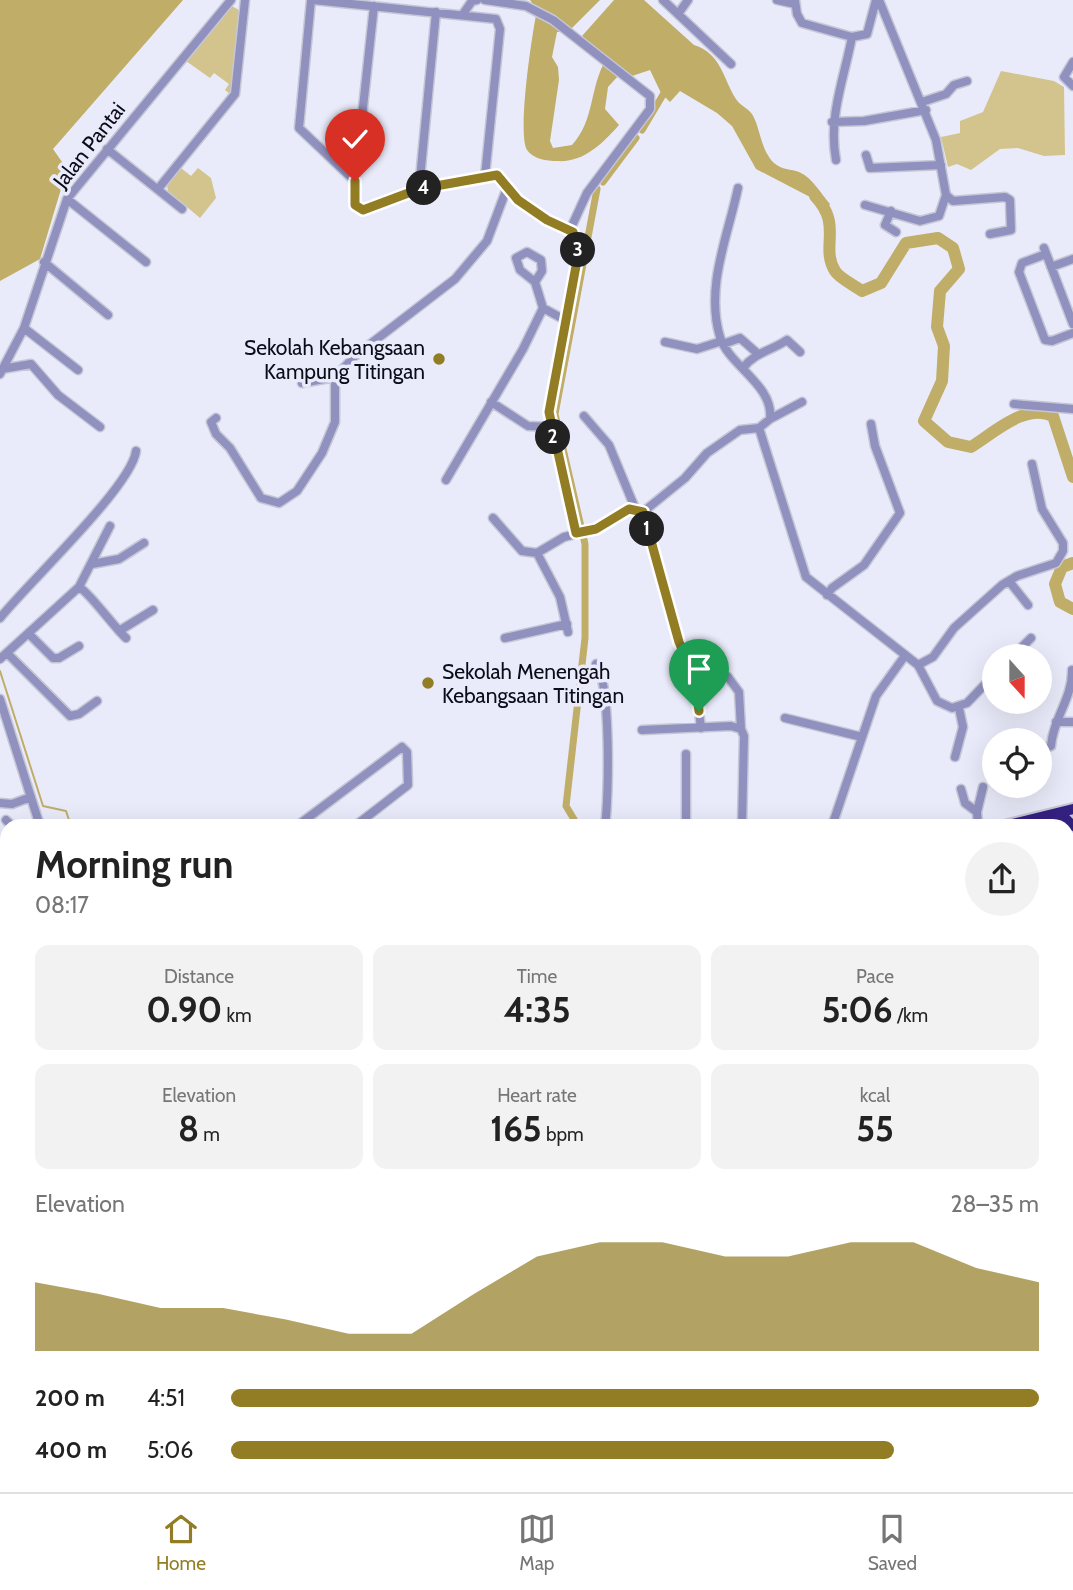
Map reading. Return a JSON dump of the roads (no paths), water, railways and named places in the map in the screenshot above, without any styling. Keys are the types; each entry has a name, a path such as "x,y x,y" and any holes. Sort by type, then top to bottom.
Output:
{"highway":[{"path":"1033,819 1073,809"},
{"path":"1037,818 1067,819"}],"street":[{"name":"Jalan Pantai","path":"1,372 24,328 67,199 231,0"},
{"path":"158,188 235,94 246,0"},
{"path":"355,181 299,128 312,0 496,19 500,29 485,176"},
{"path":"463,14 471,1 477,0"},
{"path":"485,0 526,6 553,20 650,96 650,109 587,192 570,230"},
{"path":"663,0 731,64"},
{"path":"678,14 688,0"},
{"path":"777,0 795,2 802,23 852,37 867,34 877,0"},
{"path":"865,205 920,221 935,220 946,195 942,165 924,106 902,62 877,0"},
{"path":"374,6 355,181 355,205 363,210 419,189 497,175 507,188 547,220 570,230 578,247 549,412 578,533"},
{"path":"419,189 436,12"},
{"path":"836,160 832,122 844,85 852,37"},
{"path":"1073,62 1063,77 1073,86"},
{"path":"832,122 864,121 924,106 946,94 954,85 967,81"},
{"path":"107,149 183,209"},
{"path":"866,155 870,168 942,165"},
{"path":"302,383 335,377 356,355 455,279 473,260 496,222 507,188"},
{"path":"738,188 718,264 717,317 722,342 766,401 770,418"},
{"path":"946,195 953,201 1005,197 1010,200 1011,230 990,234"},
{"path":"67,199 146,262"},
{"path":"891,211 885,225 896,232"},
{"path":"1073,324 1045,251 1022,263 1019,272 1045,340 1052,341 1073,333"},
{"path":"1051,267 1073,259"},
{"path":"44,262 108,315"},
{"path":"535,282 543,308 565,320"},
{"path":"446,480 543,308"},
{"path":"24,328 78,370"},
{"path":"665,342 697,349 740,338 757,353"},
{"path":"743,368 757,353 775,349 787,340 800,352"},
{"path":"1,372 31,364 58,395 100,427"},
{"path":"216,418 211,422 212,428 230,448 256,492 267,502 279,503 297,491 322,453 335,422 335,377"},
{"path":"491,402 528,426 551,427"},
{"path":"493,518 522,551 537,554 552,543 596,529 639,510 685,478 707,453 740,430 759,428 770,418 783,414 802,402"},
{"path":"1014,404 1073,410"},
{"path":"584,416 609,445 639,510 679,642 695,678 701,728"},
{"path":"827,595 832,588 864,565 900,513 875,446 871,425"},
{"path":"759,428 802,569 812,585 918,665 937,701 959,708"},
{"path":"0,618 109,496 133,463 136,451"},
{"path":"918,665 933,657 966,615 1009,581 1049,567 1063,551 1060,536 1042,509 1032,464"},
{"path":"97,701 79,715 70,716 3,657 79,587 110,526"},
{"path":"92,564 119,559 144,543"},
{"path":"505,638 568,628 560,597 537,554"},
{"path":"1009,581 1028,605"},
{"path":"79,587 86,590 98,610 126,638"},
{"path":"119,631 153,610"},
{"path":"29,634 53,658 60,659 79,646"},
{"path":"1025,644 1031,638"},
{"path":"834,819 879,689 904,657"},
{"path":"596,664 603,674 604,711 610,748 605,819"},
{"path":"1052,741 1056,722 1071,688 1072,670"},
{"path":"727,677 739,692 741,729 744,736 742,819"},
{"path":"959,708 982,686"},
{"path":"0,699 38,819"},
{"path":"955,757 963,727 959,708"},
{"path":"785,718 862,737"},
{"path":"1056,722 1073,722"},
{"path":"642,730 741,729"},
{"path":"306,819 398,748 405,749 408,785 364,819"},
{"path":"686,754 686,819"},
{"path":"961,789 965,803 977,812"},
{"path":"978,819 982,791"},
{"path":"0,803 12,804 31,797"}],"waterway":[{"path":"642,130 667,88"},
{"path":"603,182 636,138"},
{"path":"574,819 566,806 585,638 585,544 555,414 597,189"},
{"path":"815,196 828,217 829,253 835,271 862,291 881,283 906,243 938,238 953,248 959,269 940,291 937,327 944,346 942,381 924,421 948,442 971,447 1021,416 1032,413 1053,416 1073,477"},
{"path":"1073,563 1062,567 1055,584 1060,602 1073,609"},
{"path":"0,671 43,806 66,811 69,819"}],"place":[{"name":"Sekolah Kebangsaan Kampung Titingan","path":"439,359"},
{"name":"Sekolah Menengah Kebangsaan Titingan","path":"428,683"}]}
